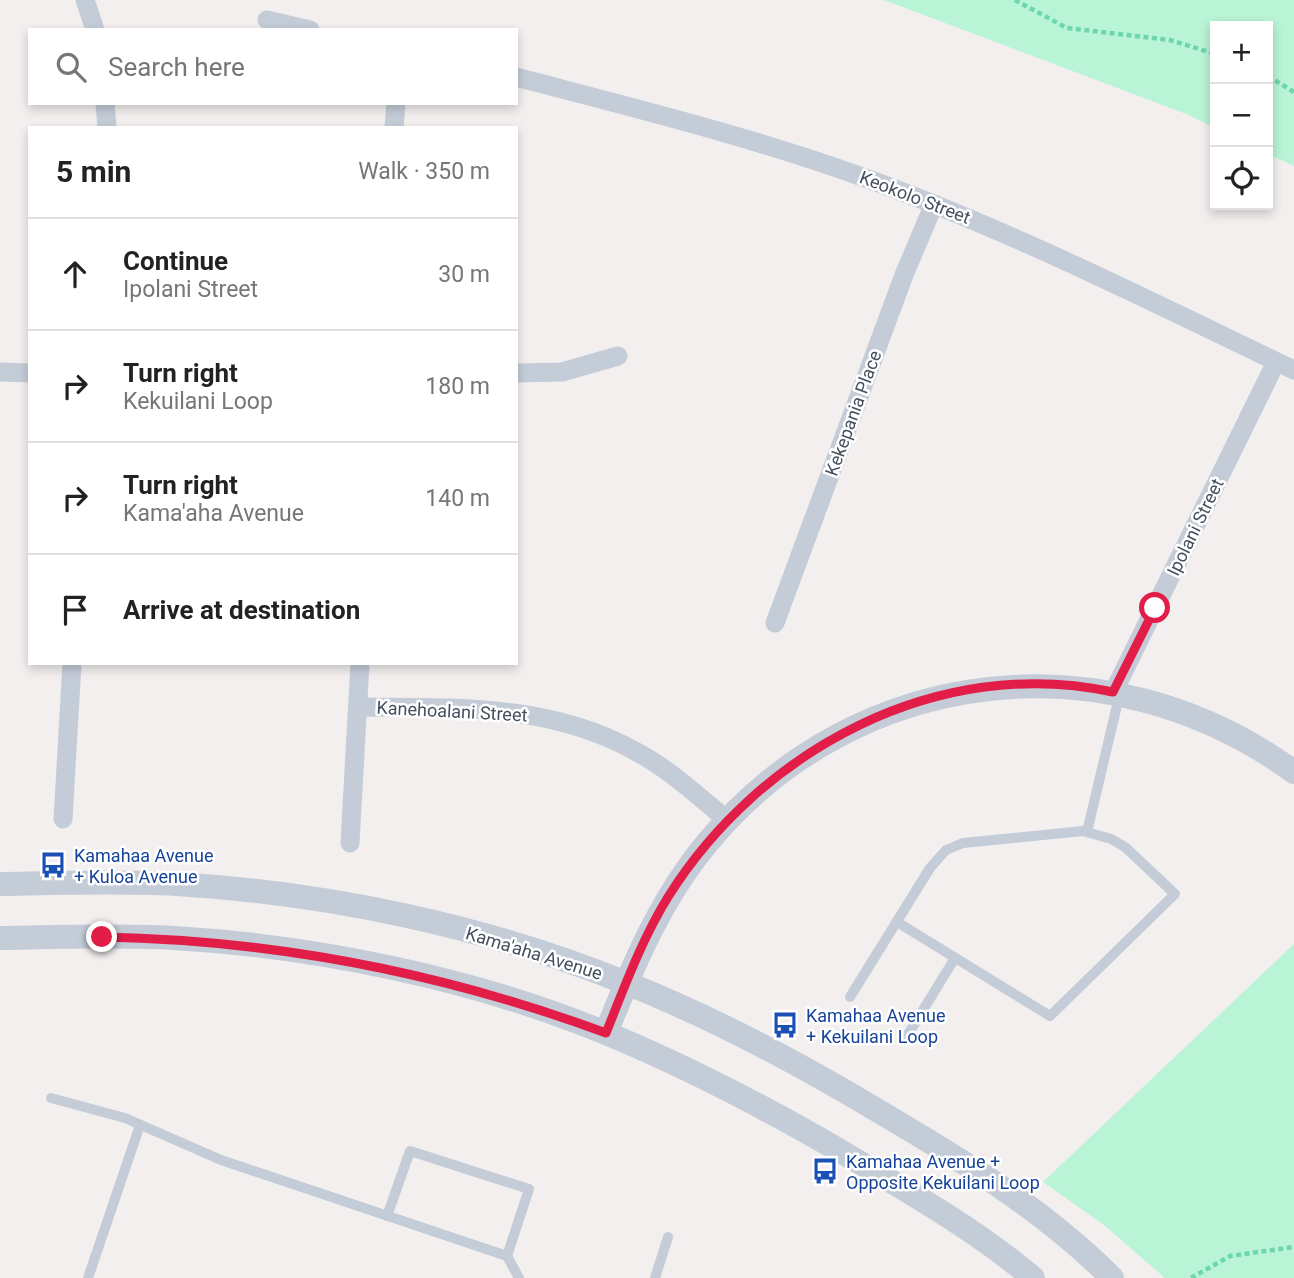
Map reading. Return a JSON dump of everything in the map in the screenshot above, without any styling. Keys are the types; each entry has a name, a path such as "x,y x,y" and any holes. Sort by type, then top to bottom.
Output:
{"street":[{"path":"85,0 94,28"},
{"path":"267,20 301,28"},
{"name":"Keokolo Street","path":"518,78 799,155 934,204 1030,245 1285,366"},
{"path":"105,105 107,126"},
{"path":"394,126 396,105"},
{"name":"Kekepania Place","path":"775,623 908,264 934,204"},
{"path":"518,373 562,372 618,356"},
{"name":"Ipolani Street","path":"1116,693 1285,366"},
{"path":"0,372 28,373"},
{"path":"63,819 72,665"},
{"path":"349,843 360,665"},
{"path":"606,1033 626,983 666,900 727,820 758,789 818,746 873,719 919,702 991,688 1028,685 1116,693 1207,721 1251,743 1294,772"},
{"name":"Kanehoalani Street","path":"358,707 492,709 578,725 635,750 663,768 727,820"},
{"name":"Kama'aha Avenue","path":"0,884 175,884 312,900 472,933 543,952 626,983 811,1071 946,1150 1032,1208 1112,1278"},
{"path":"0,938 172,938 315,955 458,985 526,1004 606,1033 786,1119 960,1223 1033,1278"}],"lane":[{"path":"1087,832 1116,693"},
{"path":"850,998 897,922 937,858 954,846 1069,831 1087,832 1125,847 1175,894 1049,1016 897,922"},
{"path":"907,1036 955,958"},
{"path":"51,1098 140,1125 211,1156 507,1255 519,1278"},
{"path":"88,1278 140,1125"},
{"path":"387,1216 410,1151 529,1189 507,1255"},
{"path":"655,1278 668,1237"}],"path":[{"path":"1015,0 1067,28 1170,40 1210,52"},
{"path":"1273,79 1294,92"},
{"path":"1191,1278 1230,1256 1294,1247"}],"green space":[{"path":"884,0 1294,0 1294,166 1273,156 1273,21 1210,21 1210,126 1189,115"},
{"path":"1294,944 1294,1278 1165,1278 1104,1225 1043,1182"}],"place":[{"name":"Kamahaa Avenue + Kuloa Avenue","path":"53,865"},
{"name":"Kamahaa Avenue + Kekuilani Loop","path":"785,1025"},
{"name":"Kamahaa Avenue + Opposite Kekuilani Loop","path":"825,1171"}],"route":[{"path":"102,937 172,938 244,944 315,955 458,985 526,1004 606,1033 657,916 675,886 707,842 732,815 758,789 787,766 834,737 884,714 955,693 1028,685 1113,692 1155,608"}]}
